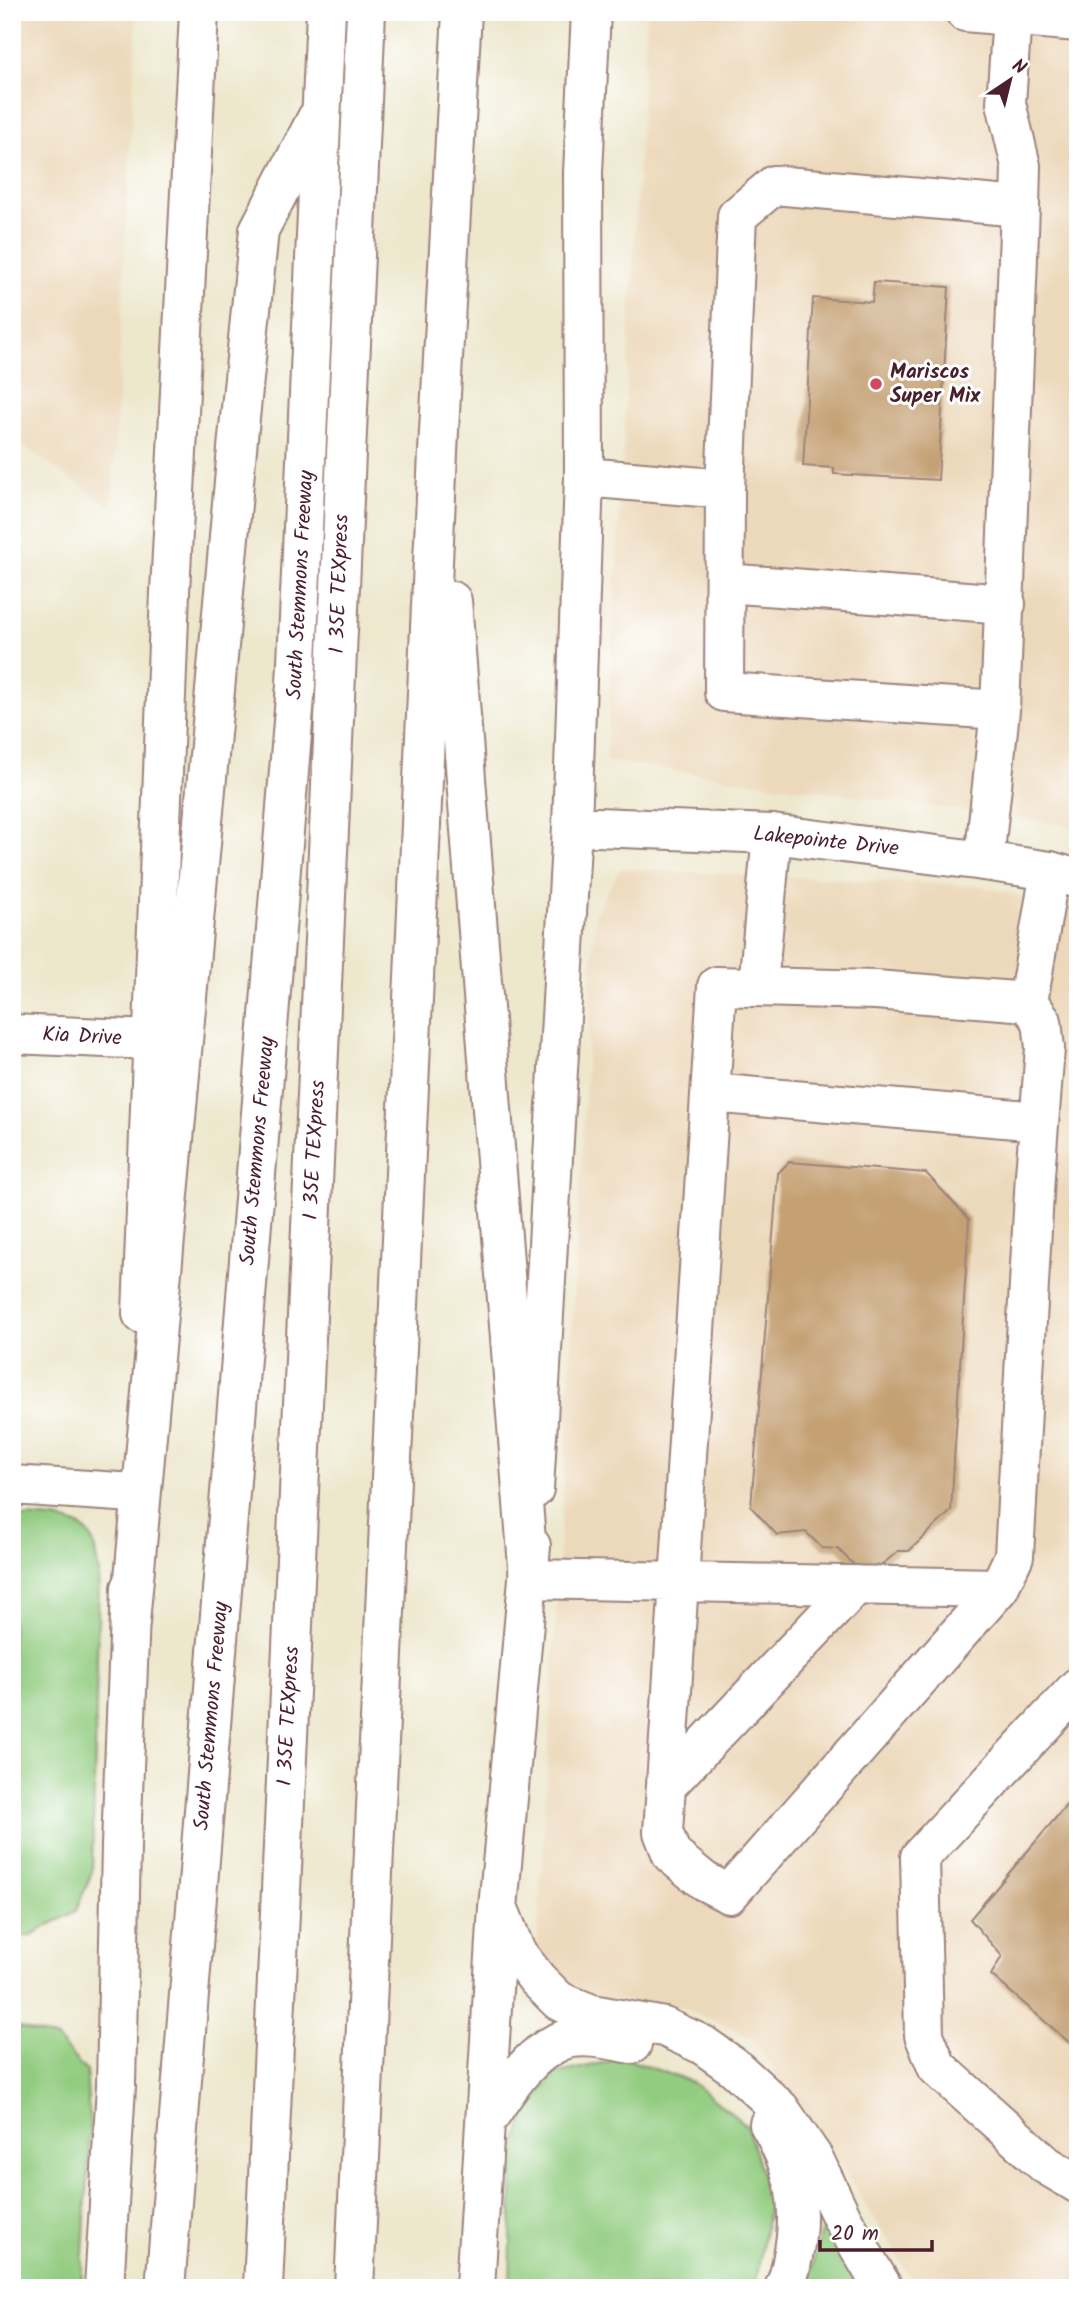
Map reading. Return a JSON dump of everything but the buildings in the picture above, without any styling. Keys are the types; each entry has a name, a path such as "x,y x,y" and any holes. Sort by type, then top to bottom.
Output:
{"main road":[{"path":"104,2288 116,2086 121,1846 170,592 199,12"},
{"name":"South Stemmons Freeway","path":"165,2288 296,685 326,12"},
{"name":"I 35E TEXpress","path":"263,2288 366,12"},
{"path":"354,2288 439,431 462,12"},
{"path":"475,2288 498,1908 529,1579 572,826 584,477 583,172 592,12"},
{"path":"965,12 1078,22"},
{"path":"984,861 1000,710 1006,604 1020,207 1021,166 1006,103 1012,16"},
{"path":"130,1622 237,438 259,230 323,106"},
{"path":"1000,710 724,692 725,489 737,216 774,185 1020,207"},
{"path":"439,431 529,1579"},
{"path":"584,477 725,489"},
{"path":"725,583 1006,604"},
{"name":"Lakepointe Drive","path":"572,826 772,834 984,861 1064,875"},
{"path":"758,986 772,834"},
{"path":"1028,1002 1064,875"},
{"path":"718,986 876,990 1028,1002 1042,1021 1045,1048 1014,1556 999,1588 729,1894 705,1881 672,1855 663,1832 718,986"},
{"name":"Kia Drive","path":"12,1034 152,1040"},
{"path":"711,1093 1039,1121"},
{"path":"12,1485 134,1493"},
{"path":"529,1579 999,1588"},
{"path":"667,1785 856,1586"},
{"path":"1073,1703 920,1857 924,2035 937,2067 1046,2165 1078,2184"},
{"path":"498,1908 516,1952 559,2001 592,2014 664,2027 703,2045 734,2067 780,2109 814,2158 842,2218 884,2288"},
{"path":"486,2121 512,2082 540,2053 563,2040 598,2038 635,2045 674,2057 713,2074 744,2096 771,2125 797,2188 795,2249 789,2279 783,2288"},
{"path":"842,2218 852,2288"}],"shaded area":[{"path":"12,12 137,12 112,508 12,438"},
{"path":"647,12 1078,12 1078,827 606,761"},
{"path":"620,869 982,886 1078,910 1078,2288 917,2288 858,2192 751,2037 683,2007 579,1995 537,1951 595,914"}],"green space":[{"path":"12,1517 62,1520 80,1527 90,1536 99,1574 92,1872 76,1911 31,1935 12,1938"},
{"path":"12,2025 57,2039 86,2071 90,2133 81,2288 12,2288"},
{"path":"623,2058 692,2082 747,2126 770,2201 755,2288 510,2288 513,2157 524,2117 555,2074"},
{"path":"823,2224 859,2288 807,2288"}],"place":[{"name":"Mariscos Super Mix","path":"876,384"}]}
